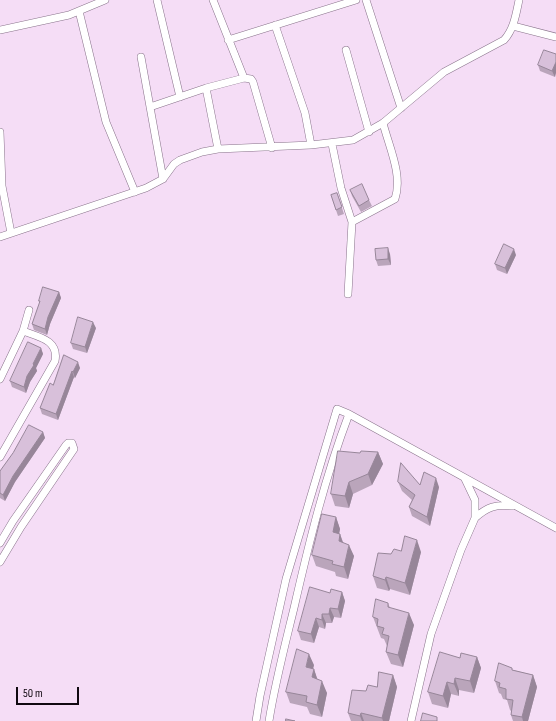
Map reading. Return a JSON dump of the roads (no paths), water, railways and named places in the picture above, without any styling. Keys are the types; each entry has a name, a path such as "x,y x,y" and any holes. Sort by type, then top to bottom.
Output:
{"street":[{"path":"0,30 79,11 105,0"},
{"path":"157,0 180,97"},
{"path":"213,0 244,78"},
{"path":"228,40 356,0"},
{"path":"366,0 401,108"},
{"path":"0,237 158,183 163,179 174,164 191,155 218,149 272,148 332,144 353,140 383,123 444,72 504,40 510,34 513,26 519,0"},
{"path":"79,11 106,122 135,192"},
{"path":"275,25 305,113 311,145"},
{"path":"513,26 556,37"},
{"path":"346,50 369,132"},
{"path":"141,56 163,179"},
{"path":"150,107 206,88 244,78 251,79 272,148"},
{"path":"206,88 218,149"},
{"path":"352,222 395,199 399,189 398,178 383,123"},
{"path":"0,132 2,186 11,233"},
{"path":"332,144 341,188 352,222 348,294"},
{"path":"0,380 23,331 29,310"},
{"path":"0,457 55,361 57,353 54,346 50,342 23,331"},
{"path":"256,721 260,696 286,579 337,409 349,414 556,528"},
{"path":"270,721 273,696 300,581 330,470 349,414"},
{"path":"0,543 13,521 66,445 68,443 72,443 74,449 0,562"},
{"path":"411,721 431,634 461,550 475,518 475,500 465,479"},
{"path":"475,518 491,506 516,506"}]}
